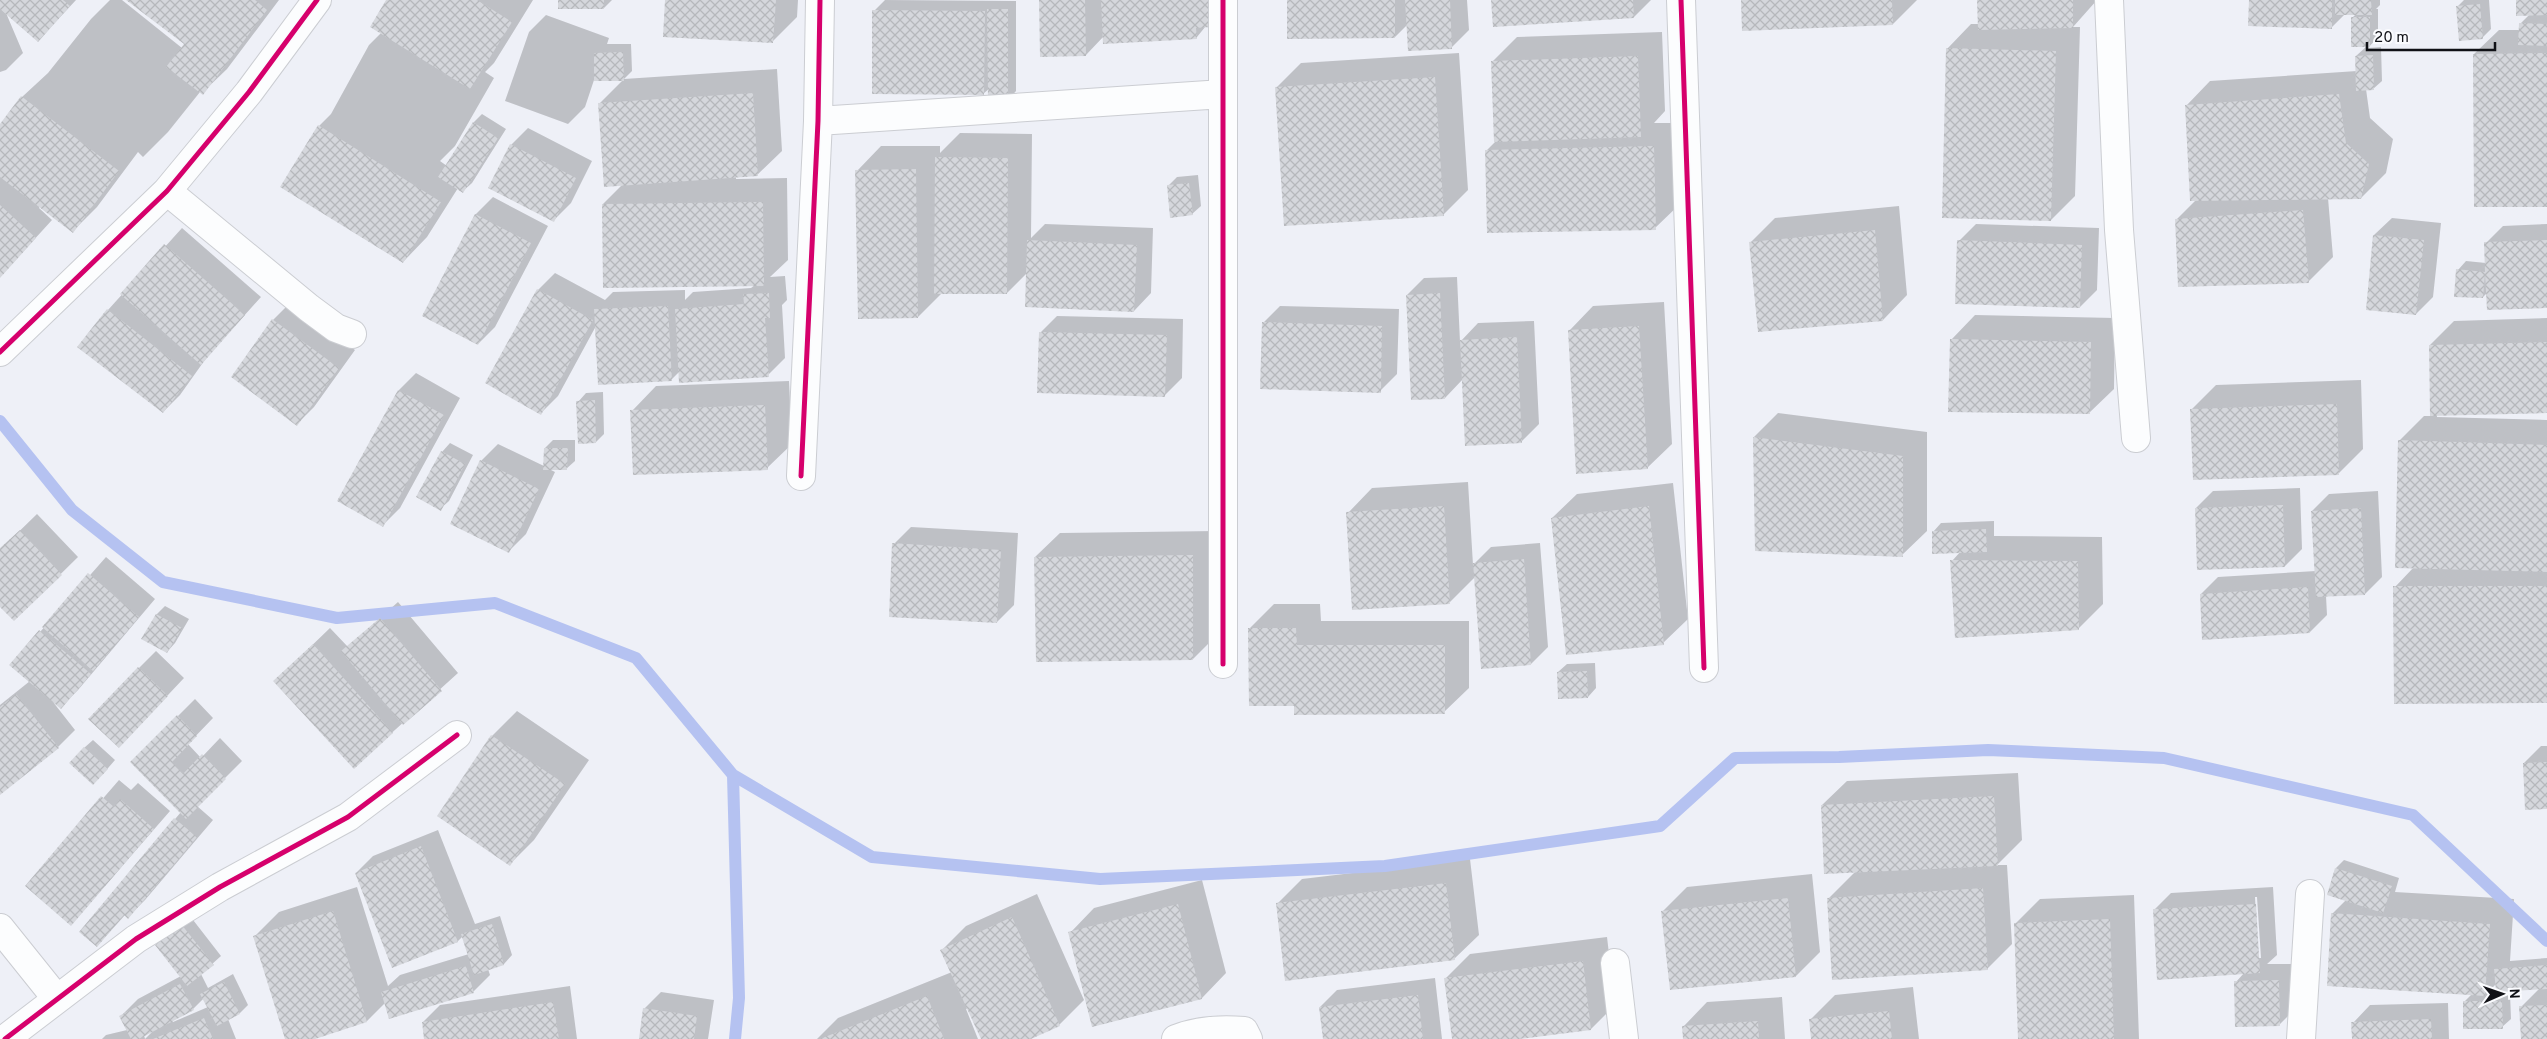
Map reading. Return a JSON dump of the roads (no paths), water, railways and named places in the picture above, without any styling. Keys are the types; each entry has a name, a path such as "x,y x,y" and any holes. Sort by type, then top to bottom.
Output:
{"street":[{"path":"0,352 167,191 249,92 317,0"},
{"path":"801,476 818,121 820,0"},
{"path":"1223,0 1223,664"},
{"path":"1681,0 1704,668"},
{"path":"2109,0 2119,230 2136,438"},
{"path":"818,121 1223,94"},
{"path":"167,191 309,308 336,328 352,334"},
{"path":"5,1039 144,934 220,887 348,817 457,735"},
{"path":"2301,1039 2310,894"},
{"path":"0,928 57,999"},
{"path":"1615,962 1624,1039"},
{"path":"1176,1039 1192,1033 1224,1029 1244,1031 1248,1039"}],"waterway":[{"path":"0,421 72,510 163,582 337,618 495,603 636,658 733,775 872,857 1100,879 1385,866 1660,826 1735,758 1839,757 1988,750 2164,758 2413,815 2547,941"},
{"path":"733,775 739,998 735,1039"}]}
